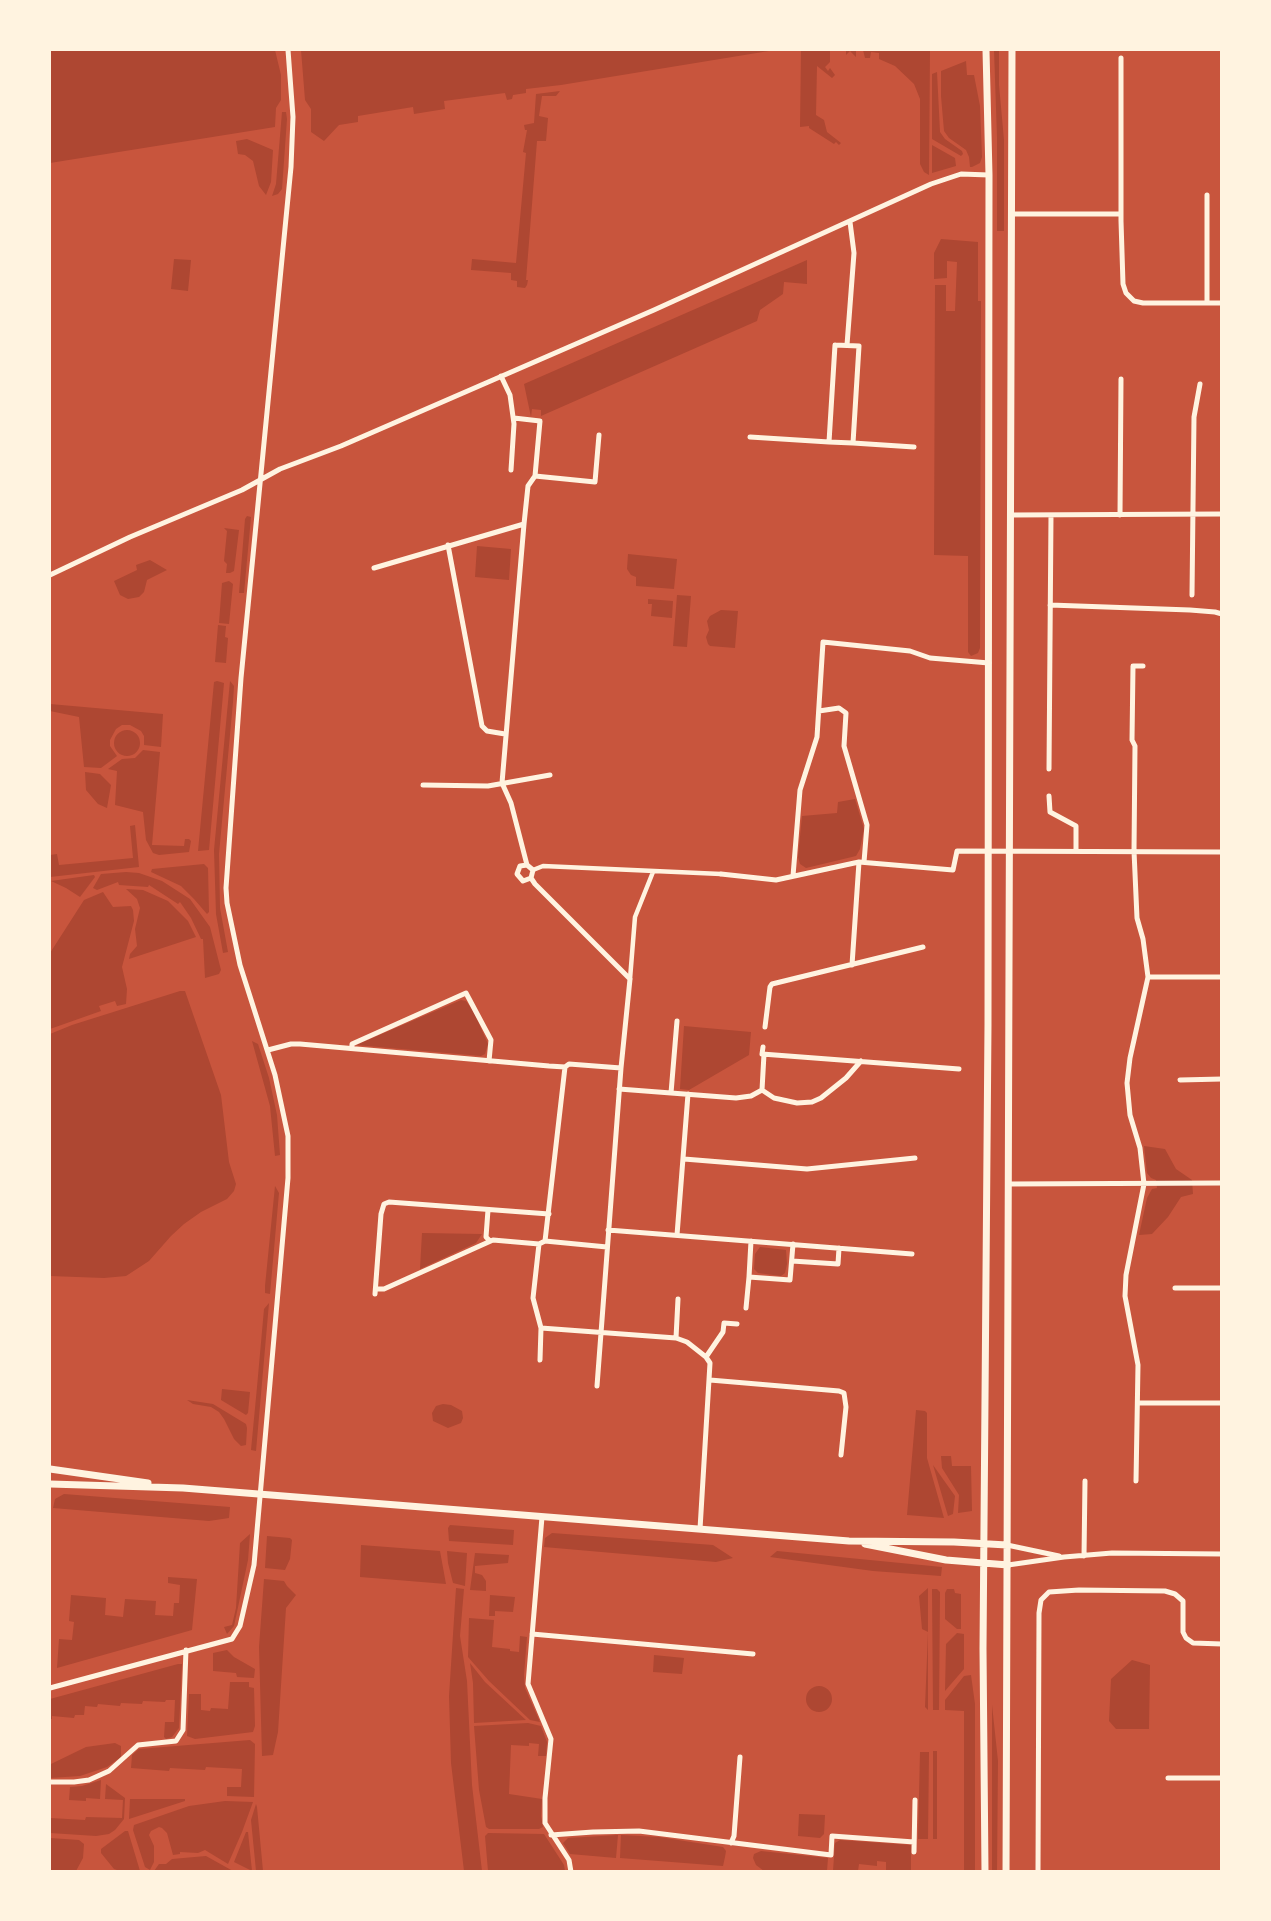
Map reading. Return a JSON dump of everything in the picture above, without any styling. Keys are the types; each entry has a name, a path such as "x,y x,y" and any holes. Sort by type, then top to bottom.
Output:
{"street":[{"path":"50,1688 186,1650 227,1641 235,1636 240,1626 254,1565 288,1170 287,1130 278,1084 240,965 226,897 241,678 291,166 293,109 288,50"},
{"path":"986,50 989,175 984,1660 986,1872"},
{"path":"1006,1872 1012,50"},
{"path":"1121,58 1123,284 1129,296 1143,303 1221,303"},
{"path":"50,575 130,537 242,490 280,470 341,446 654,310 951,177 968,174 989,175"},
{"path":"1207,195 1207,303"},
{"path":"1012,214 1121,214"},
{"path":"847,345 855,253 850,222"},
{"path":"829,441 835,345 847,345 859,346 853,443"},
{"path":"501,376 510,394 514,418 511,470"},
{"path":"1120,515 1121,379"},
{"path":"1192,595 1194,417 1200,384"},
{"path":"514,418 540,421 535,476 528,486 524,524 502,783 511,803 527,865 533,870"},
{"path":"535,476 595,482 599,435"},
{"path":"750,437 914,447"},
{"path":"1011,515 1221,514"},
{"path":"1049,770 1051,515"},
{"path":"374,568 524,524"},
{"path":"448,545 482,726 487,731 506,734"},
{"path":"1050,605 1190,610 1221,614"},
{"path":"793,876 800,790 817,737 823,642 910,651 930,657 989,663"},
{"path":"1136,1481 1138,1365 1125,1296 1126,1275 1144,1184 1140,1148 1130,1114 1127,1083 1130,1058 1148,977 1143,939 1137,918 1134,851 1135,746 1132,740 1133,666 1143,666"},
{"path":"819,711 838,708 846,713 844,746 867,825 852,965"},
{"path":"423,785 473,786 528,780 550,775"},
{"path":"1049,796 1050,812 1076,826 1076,850"},
{"path":"533,870 543,866 716,874 776,880 862,862 953,870 957,850 1221,852"},
{"path":"517,874 520,866 527,865"},
{"path":"533,870 531,878 535,884 630,979"},
{"path":"597,1386 619,1089 635,917 653,872"},
{"path":"507,873 517,874"},
{"path":"517,874 523,881 531,878"},
{"path":"765,1027 772,984 923,947"},
{"path":"1148,977 1221,977"},
{"path":"352,1048 352,1044 469,991 491,1040 489,1061"},
{"path":"671,1093 677,1021"},
{"path":"268,1050 291,1044 565,1067 569,1064 621,1068"},
{"path":"762,1090 763,1047"},
{"path":"764,1054 959,1069"},
{"path":"762,1090 774,1098 788,1102 812,1102 841,1083 861,1061"},
{"path":"545,1241 565,1067"},
{"path":"1180,1080 1221,1079"},
{"path":"619,1089 736,1098 751,1096 762,1090"},
{"path":"677,1235 688,1094"},
{"path":"684,1158 807,1169 915,1158"},
{"path":"1009,1184 1221,1183"},
{"path":"549,1214 389,1202 384,1204 381,1214 375,1292 494,1240 539,1244 545,1241 607,1247"},
{"path":"488,1210 486,1236 490,1242"},
{"path":"608,1230 912,1254"},
{"path":"746,1308 751,1241"},
{"path":"539,1244 533,1298 541,1328 540,1360"},
{"path":"749,1277 790,1280 793,1244"},
{"path":"792,1261 838,1264 839,1248"},
{"path":"1175,1288 1221,1288"},
{"path":"676,1338 678,1299"},
{"path":"706,1357 723,1332 724,1323 737,1324"},
{"path":"541,1328 676,1338 687,1342 706,1357 710,1363 710,1380 700,1529"},
{"path":"710,1380 839,1390 844,1393 846,1407 841,1455"},
{"path":"1138,1403 1221,1403"},
{"path":"50,1469 183,1488"},
{"path":"1084,1556 1085,1481"},
{"path":"50,1484 183,1488 849,1541 985,1543 1008,1545 1064,1557"},
{"path":"542,1517 528,1684 554,1739 544,1818 551,1835 569,1860 571,1872"},
{"path":"849,1541 937,1558 1008,1565 1112,1553 1221,1554"},
{"path":"1038,1872 1039,1613 1041,1600 1049,1592 1165,1591 1175,1594 1183,1601 1186,1638 1193,1643 1221,1644"},
{"path":"532,1634 753,1654"},
{"path":"50,1782 89,1780 109,1771 138,1745 176,1741 183,1730 186,1650"},
{"path":"731,1843 734,1836 740,1757"},
{"path":"1168,1778 1221,1778"},
{"path":"914,1852 915,1800"},
{"path":"551,1835 639,1831 831,1855 832,1836 914,1842"}],"shaded area":[{"path":"50,50 275,50 281,75 281,100 276,108 275,127 50,163"},
{"path":"301,50 775,50 526,89 526,93 513,95 512,99 507,100 505,93 444,101 445,109 414,114 413,107 358,116 358,122 339,125 324,141 311,132 311,109 305,100"},
{"path":"801,50 830,50 830,62 825,67 828,71 830,68 835,75 832,78 817,66 816,115 824,120 827,132 841,143 839,145 836,142 834,144 809,126 800,127"},
{"path":"846,50 856,50 856,57 850,51 846,55"},
{"path":"863,50 930,50 929,175 924,172 920,164 920,99 914,84 895,66 879,59 879,53 871,52 870,58 865,58"},
{"path":"994,50 999,50 999,85 1004,140 1004,231 997,231"},
{"path":"966,61 967,75 974,75 980,106 982,157 980,163 972,167 970,167 966,150 949,138 944,131 941,96 941,71"},
{"path":"937,72 940,132 945,139 962,151 961,156 932,139 932,74"},
{"path":"560,91 556,96 542,96 539,116 548,118 546,141 537,141 526,280 528,280 525,288 517,287 517,281 511,280 511,273 471,270 472,259 516,263 526,153 523,152 527,130 524,125 534,123 536,94"},
{"path":"282,112 286,112 287,119 282,189 278,194 272,196 276,184"},
{"path":"247,139 273,150 271,182 266,195 259,186 253,161 245,155 238,154 236,141"},
{"path":"932,145 955,158 956,166 932,173"},
{"path":"941,239 978,242 978,301 981,301 980,648 978,653 971,656 968,652 968,556 934,555 935,285 946,285 946,311 955,311 957,262 947,261 947,278 934,279 934,253"},
{"path":"174,259 191,260 188,291 171,289"},
{"path":"807,260 807,284 784,282 783,294 760,310 757,321 541,416 541,410 532,409 531,417 524,384"},
{"path":"247,516 251,517 244,593 239,593 245,519"},
{"path":"224,528 239,530 234,571 230,573 226,573 227,564 224,561 227,531"},
{"path":"477,546 511,549 509,580 475,577"},
{"path":"628,554 677,559 674,589 636,586 636,577 631,575 627,569"},
{"path":"150,560 167,570 147,580 144,592 139,597 128,599 120,595 114,581 137,570 136,565"},
{"path":"229,581 233,584 229,624 219,623 222,583"},
{"path":"677,595 691,596 687,647 673,646"},
{"path":"648,599 673,601 672,618 651,616 652,604 648,604"},
{"path":"721,610 738,611 735,648 708,644 707,621 710,616"},
{"path":"218,625 226,626 225,637 228,638 226,663 215,662"},
{"path":"230,681 234,686 233,702 219,854 220,908 228,952 223,953 216,914 214,850"},
{"path":"214,682 224,683 209,850 198,851"},
{"path":"50,704 163,714 161,747 144,745 144,736 141,731 130,725 122,725 116,729 110,740 110,746 117,756 101,768 84,767 79,717 50,711"},
{"path":"127,730 136,734 140,743 136,752 127,756 118,752 114,743 118,734"},
{"path":"143,750 160,752 152,845 184,846 185,839 189,839 191,841 189,852 159,855 153,853 146,840 143,812 115,805 117,771 108,769 122,759 135,758"},
{"path":"85,772 100,774 111,785 107,808 98,804 86,790"},
{"path":"855,799 864,829 860,849 856,856 806,868 800,864 798,857 802,816 837,813 838,802"},
{"path":"135,825 139,867 50,877 50,855 57,854 59,865 133,858 130,826"},
{"path":"204,864 208,868 209,912 207,914 181,886 151,872 152,869"},
{"path":"139,873 162,881 190,899 210,927 221,970 219,974 205,978 203,939 180,902 178,904 149,885 148,887 119,885 118,882 97,890 93,888 101,874"},
{"path":"94,875 95,877 80,897 51,881"},
{"path":"126,889 143,890 168,901 188,921 196,937 129,959 137,946 135,929 140,908 137,899"},
{"path":"103,892 113,907 131,906 133,910 134,921 122,967 127,989 126,1004 117,1006 115,1001 99,1006 101,1011 50,1029 50,953 84,900"},
{"path":"185,991 221,1095 229,1162 236,1184 234,1191 227,1199 201,1212 184,1224 149,1261 126,1276 104,1278 50,1276 50,1034"},
{"path":"461,1000 466,1001 474,1012 488,1044 485,1054 481,1056 356,1045"},
{"path":"684,1026 751,1032 749,1055 689,1090 680,1089"},
{"path":"252,1041 258,1044 269,1078 277,1115 280,1155 275,1156 270,1106"},
{"path":"1144,1146 1165,1149 1176,1169 1192,1180 1193,1194 1181,1197 1168,1217 1152,1234 1139,1235 1147,1198 1152,1189 1157,1188 1156,1180 1147,1173"},
{"path":"275,1186 279,1193 270,1294 265,1293 265,1286"},
{"path":"422,1233 482,1234 476,1243 420,1269"},
{"path":"760,1247 786,1250 785,1273 781,1276 758,1273 754,1269 755,1254"},
{"path":"269,1303 256,1451 251,1450 264,1309"},
{"path":"222,1389 250,1392 246,1415 221,1400"},
{"path":"187,1400 213,1404 246,1424 246,1445 241,1446 234,1439 219,1412 211,1407 193,1404"},
{"path":"451,1405 462,1411 461,1423 448,1428 433,1421 432,1413 436,1406"},
{"path":"916,1410 927,1413 927,1458 944,1518 907,1515"},
{"path":"941,1456 951,1456 952,1466 971,1466 972,1511 958,1513 959,1495 942,1468"},
{"path":"933,1465 955,1496 953,1514 948,1516"},
{"path":"64,1494 230,1507 229,1518 209,1521 53,1508 55,1499"},
{"path":"450,1525 514,1530 513,1545 449,1541 448,1528"},
{"path":"552,1533 713,1545 733,1558 716,1562 544,1547 545,1538"},
{"path":"250,1534 248,1560 234,1626 227,1634 224,1627 232,1625 236,1608 240,1543"},
{"path":"267,1536 292,1540 290,1559 285,1570 265,1568"},
{"path":"361,1545 440,1551 446,1584 360,1577"},
{"path":"447,1551 467,1553 465,1586 453,1583"},
{"path":"777,1551 942,1567 941,1576 873,1571 770,1557"},
{"path":"475,1553 509,1555 508,1563 475,1566 475,1573 482,1575 486,1581 486,1591 470,1590"},
{"path":"168,1577 197,1579 192,1630 57,1668 59,1639 72,1640 74,1622 69,1621 71,1595 106,1598 105,1615 123,1617 125,1599 156,1601 155,1615 173,1616 174,1603 179,1603 180,1585 168,1583"},
{"path":"264,1579 284,1581 296,1595 286,1608 278,1732 273,1755 262,1756 259,1647"},
{"path":"456,1588 464,1589 460,1636 467,1681 472,1785 482,1871 464,1871 451,1763 449,1696"},
{"path":"928,1588 928,1632 922,1629 919,1596"},
{"path":"932,1589 940,1592 939,1710 933,1710"},
{"path":"947,1589 954,1589 955,1593 961,1594 961,1629 957,1629 945,1619"},
{"path":"490,1595 515,1597 513,1612 495,1611 495,1616 489,1616"},
{"path":"469,1618 494,1620 492,1647 519,1652 520,1636 527,1637 525,1688 540,1722 530,1720 489,1681 468,1657"},
{"path":"928,1632 928,1710 925,1707"},
{"path":"957,1633 964,1634 964,1669 945,1691 946,1644"},
{"path":"227,1650 234,1657 255,1669 254,1678 237,1677 236,1673 213,1671 213,1653"},
{"path":"654,1655 684,1658 682,1674 653,1672"},
{"path":"1132,1660 1150,1665 1149,1729 1116,1729 1109,1721 1111,1679"},
{"path":"470,1663 485,1682 526,1720 474,1723"},
{"path":"182,1664 179,1728 172,1737 166,1739 164,1737 165,1722 174,1722 175,1700 143,1701 142,1704 121,1703 120,1706 98,1704 97,1707 85,1706 84,1715 75,1715 74,1718 52,1716 50,1719 50,1699"},
{"path":"971,1675 975,1704 975,1871 964,1872 964,1711 945,1710 945,1700 964,1676"},
{"path":"230,1682 249,1682 249,1687 254,1688 255,1726 253,1732 195,1739 187,1736 189,1694 201,1694 201,1710 228,1709"},
{"path":"819,1686 828,1690 832,1699 828,1708 819,1712 810,1708 806,1699 810,1690"},
{"path":"992,1705 998,1761 997,1872 992,1871"},
{"path":"528,1723 541,1726 547,1742 546,1756 538,1756 539,1744 511,1745 509,1794 542,1799 543,1827 539,1829 489,1829 486,1827 479,1790 474,1726"},
{"path":"250,1740 255,1744 254,1797 227,1796 227,1787 241,1787 242,1769 206,1767 205,1770 170,1768 169,1771 131,1768 132,1755 139,1749"},
{"path":"115,1743 121,1746 121,1757 107,1767 80,1776 50,1778 51,1764 86,1747"},
{"path":"933,1751 937,1751 937,1839 933,1839"},
{"path":"920,1752 929,1752 928,1839 918,1839"},
{"path":"101,1780 100,1799 69,1800 70,1787"},
{"path":"106,1784 125,1798 124,1819 115,1830 109,1834 96,1836 50,1833 50,1818 85,1820 86,1817 122,1818 123,1800 105,1799"},
{"path":"130,1799 185,1799 185,1801 129,1819"},
{"path":"225,1801 253,1802 228,1864 205,1850 198,1853 180,1852 180,1854 173,1855 167,1833 159,1827 151,1831 149,1835 154,1846 154,1862 150,1870 145,1867 133,1830 134,1825 189,1806"},
{"path":"256,1804 263,1871 256,1871 251,1820"},
{"path":"799,1814 825,1815 824,1834 820,1838 798,1836"},
{"path":"128,1831 140,1871 114,1869 101,1853 101,1849"},
{"path":"246,1832 248,1832 252,1871 234,1862"},
{"path":"488,1833 544,1834 564,1865 565,1871 488,1871 485,1836"},
{"path":"618,1835 616,1858 570,1854 563,1843 568,1838"},
{"path":"621,1835 659,1837 723,1847 726,1851 723,1866 620,1858"},
{"path":"50,1838 79,1840 84,1844 83,1858 76,1871 50,1871"},
{"path":"840,1840 911,1845 911,1871 886,1871 886,1862 877,1861 877,1866 859,1864 858,1871 833,1871 835,1843"},
{"path":"761,1851 828,1858 827,1871 764,1871 756,1865 753,1858 754,1854"},
{"path":"206,1856 233,1871 154,1871 159,1864 166,1864 172,1859"}]}
